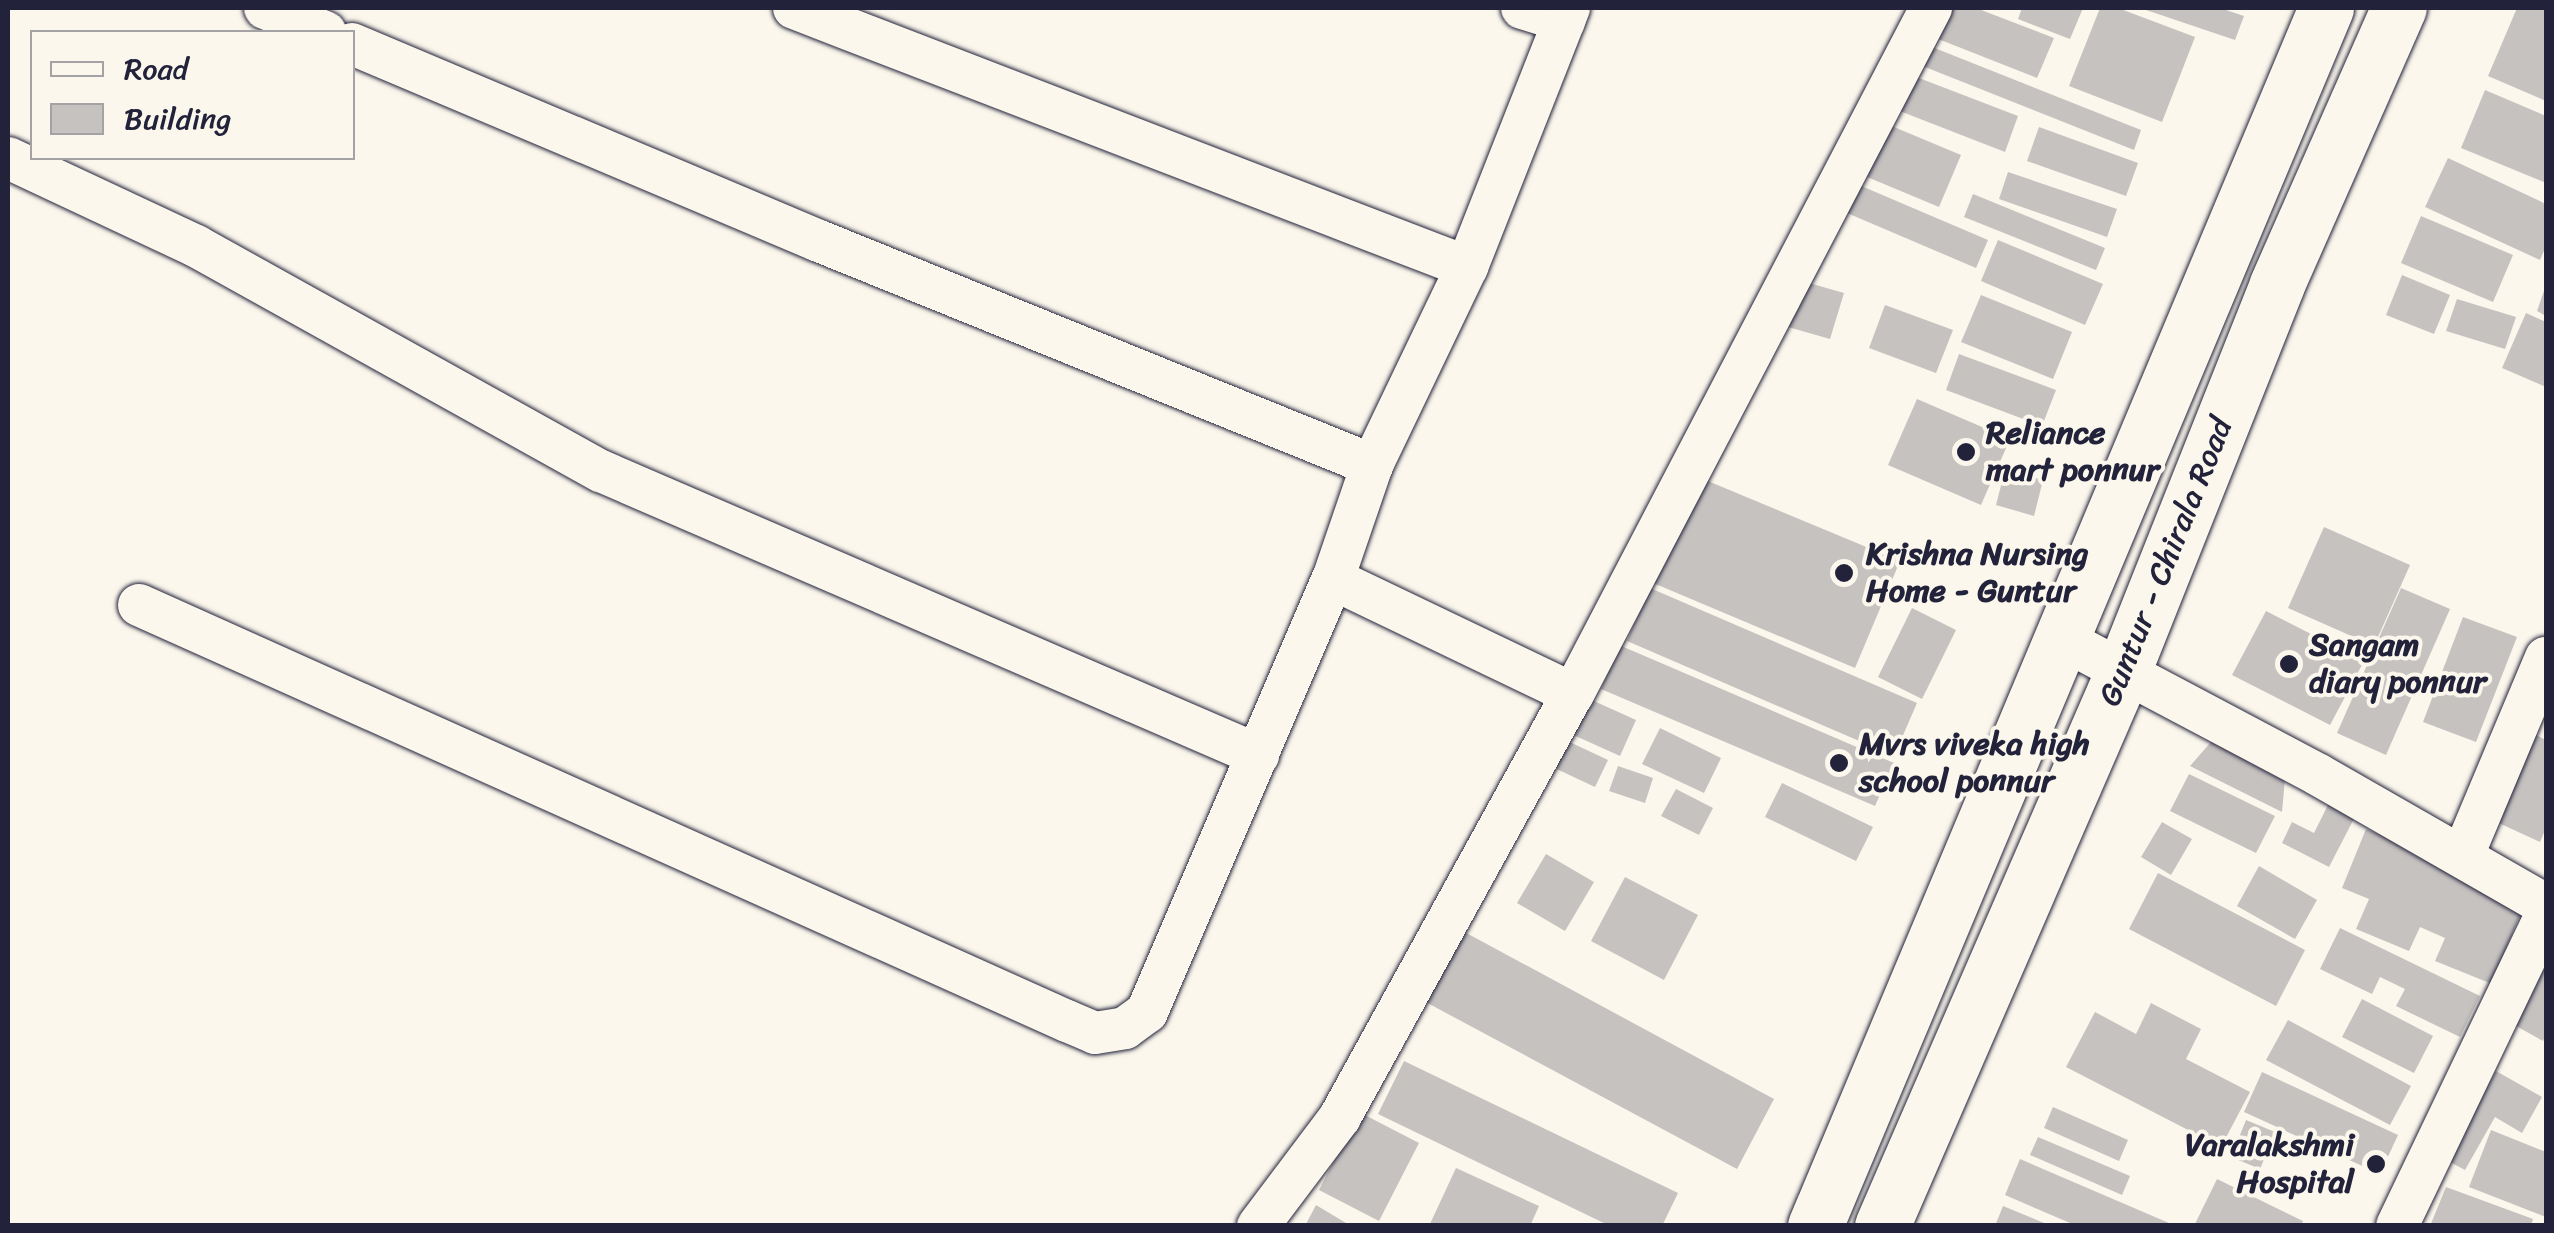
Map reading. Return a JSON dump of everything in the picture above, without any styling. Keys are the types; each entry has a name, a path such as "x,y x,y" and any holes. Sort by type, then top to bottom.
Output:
{"main road":[{"name":"Guntur - Chirala Road","path":"1825,1222 2062,639 2326,8"},
{"name":"Guntur - Chirala Road","path":"1882,1226 2124,670 2277,284 2400,8"}],"street":[{"path":"265,8 319,30"},
{"path":"794,8 1467,267"},
{"path":"139,605 1096,1033 1125,1028 1147,1012 1333,579 1372,466 1467,267 1566,14 1522,8"},
{"path":"1258,1226 1340,1118 1573,694 1931,8"},
{"path":"355,45 818,241 1372,466"},
{"path":"8,158 196,246 601,470 1258,755"},
{"path":"1333,579 1573,694"},
{"path":"2062,639 2464,855 2546,905"},
{"path":"2464,855 2546,658"},
{"path":"2397,1226 2546,915"}],"building":[{"path":"1938,8 1976,8 2054,38 2037,78 1928,35"},
{"path":"2022,8 2083,8 2070,39 2018,19"},
{"path":"2100,8 2118,8 2195,37 2162,122 2069,86"},
{"path":"2140,8 2220,8 2244,16 2235,40"},
{"path":"2517,8 2546,8 2546,101 2488,76"},
{"path":"1927,45 2141,130 2134,150 1920,65"},
{"path":"1906,73 2018,116 2005,152 1892,108"},
{"path":"2485,90 2546,116 2546,183 2461,148"},
{"path":"1882,122 1961,155 1939,207 1860,174"},
{"path":"2039,127 2138,163 2126,196 2027,161"},
{"path":"2448,158 2546,204 2546,246 2540,260 2425,207"},
{"path":"2008,172 2117,209 2107,237 1999,199"},
{"path":"1859,185 1988,240 1976,268 1847,213"},
{"path":"1973,194 2105,248 2096,270 1964,217"},
{"path":"2421,216 2513,255 2493,302 2401,263"},
{"path":"1998,240 2103,284 2085,325 1981,281"},
{"path":"2402,275 2450,295 2434,334 2386,315"},
{"path":"1802,281 1844,293 1830,339 1788,327"},
{"path":"2546,285 2546,316 2537,311"},
{"path":"1981,295 2072,332 2053,379 1961,342"},
{"path":"2457,299 2516,317 2505,349 2446,331"},
{"path":"1885,305 1953,330 1936,373 1869,348"},
{"path":"2526,313 2546,322 2546,387 2502,368"},
{"path":"1959,354 2056,390 2042,426 1946,390"},
{"path":"1917,399 2010,439 1981,505 1888,465"},
{"path":"2005,470 2043,480 2034,516 1996,505"},
{"path":"1691,474 1900,561 1855,668 1646,580"},
{"path":"2324,527 2410,565 2374,646 2288,608"},
{"path":"1650,588 1917,703 1894,756 1627,641"},
{"path":"2401,588 2450,609 2386,755 2337,733"},
{"path":"1912,608 1956,630 1922,699 1878,677"},
{"path":"2266,611 2364,661 2330,725 2232,675"},
{"path":"2463,617 2517,637 2476,742 2423,722"},
{"path":"1619,645 1894,763 1875,806 1601,689"},
{"path":"1585,697 1636,720 1620,756 1569,733"},
{"path":"1660,728 1721,758 1704,793 1642,764"},
{"path":"2532,733 2546,740 2546,828 2540,842 2490,819"},
{"path":"1559,737 1608,760 1595,787 1546,764"},
{"path":"2211,742 2285,779 2282,812 2190,766"},
{"path":"1618,766 1653,778 1645,803 1609,791"},
{"path":"2189,774 2275,816 2256,853 2170,811"},
{"path":"1782,783 1873,827 1856,861 1765,817"},
{"path":"1676,789 1713,808 1699,835 1661,816"},
{"path":"2334,793 2360,807 2329,867 2282,843 2292,822 2314,833"},
{"path":"2162,822 2192,839 2171,875 2141,857"},
{"path":"2366,829 2528,895 2492,984 2435,961 2445,938 2420,927 2409,951 2356,929 2369,899 2342,888"},
{"path":"1546,854 1594,882 1565,931 1517,903"},
{"path":"2259,866 2317,900 2295,939 2237,906"},
{"path":"2158,873 2305,950 2276,1006 2129,929"},
{"path":"1625,877 1698,915 1664,980 1591,941"},
{"path":"2340,928 2480,996 2460,1037 2396,1006 2405,989 2380,977 2372,994 2320,969"},
{"path":"1459,929 1774,1099 1737,1169 1420,999"},
{"path":"2543,967 2546,1034 2543,1041 2511,1023"},
{"path":"2362,999 2433,1036 2414,1073 2342,1037"},
{"path":"2151,1003 2201,1029 2186,1059 2250,1092 2221,1147 2066,1067 2095,1012 2136,1034"},
{"path":"2288,1020 2411,1086 2390,1125 2266,1060"},
{"path":"1404,1061 1678,1193 1662,1226 1610,1226 1378,1114"},
{"path":"2496,1071 2542,1097 2522,1133 2495,1117 2465,1170 2446,1160"},
{"path":"2262,1072 2398,1135 2380,1174 2244,1112"},
{"path":"2053,1107 2128,1140 2119,1161 2044,1128"},
{"path":"1359,1112 1419,1143 1379,1221 1319,1190"},
{"path":"2246,1120 2275,1132 2260,1169 2231,1157"},
{"path":"2491,1130 2546,1152 2546,1217 2469,1187"},
{"path":"2038,1137 2130,1176 2122,1195 2030,1155"},
{"path":"2020,1159 2176,1226 2077,1226 2005,1195"},
{"path":"1456,1168 1539,1206 1530,1226 1429,1226"},
{"path":"2217,1179 2303,1221 2301,1226 2194,1226"},
{"path":"2446,1187 2533,1219 2531,1226 2430,1226"},
{"path":"1316,1205 1351,1226 1305,1226"},
{"path":"2003,1206 2049,1225 2049,1226 1995,1226"}],"place":[{"name":"Reliance mart ponnur","path":"1966,452"},
{"name":"Krishna Nursing Home - Guntur","path":"1844,573"},
{"name":"Sangam diary ponnur","path":"2289,664"},
{"name":"Mvrs viveka high school ponnur","path":"1839,763"},
{"name":"Varalakshmi Hospital","path":"2376,1164"}]}
